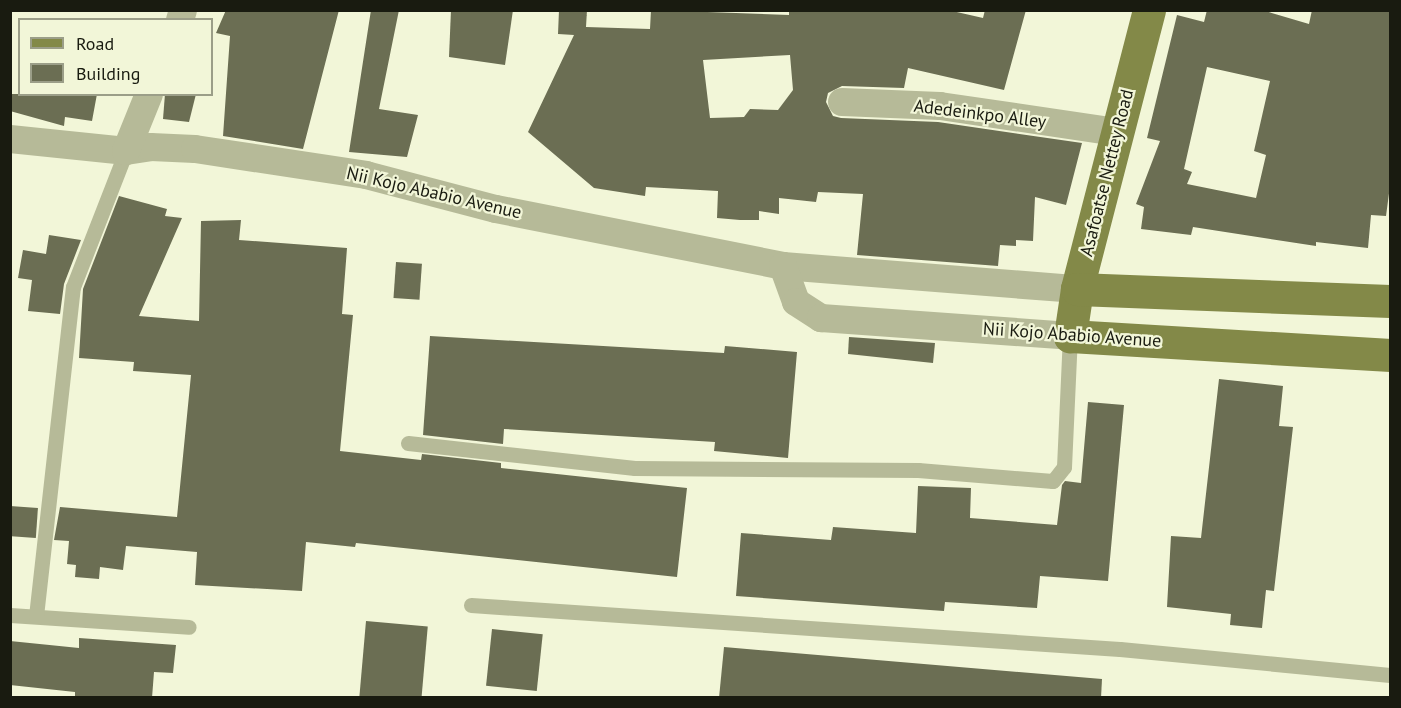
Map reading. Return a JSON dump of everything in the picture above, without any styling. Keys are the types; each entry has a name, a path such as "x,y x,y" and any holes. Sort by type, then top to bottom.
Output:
{"main road":[{"name":"Asafoatse Nettey Road","path":"1070,336 1077,289 1149,10"},
{"name":"Nii Kojo Ababio Avenue","path":"1077,289 1390,301"},
{"name":"Nii Kojo Ababio Avenue","path":"1070,336 1390,355"}],"street":[{"path":"126,151 148,96"},
{"name":"Adedeinkpo Alley","path":"842,102 940,106 1117,132"},
{"name":"Nii Kojo Ababio Avenue","path":"10,139 126,151 151,147 195,149 366,175 496,209 783,266 1077,289"},
{"name":"Nii Kojo Ababio Avenue","path":"783,266 796,302 821,318 1070,336"}],"lane":[{"path":"36,616 73,287 126,151"},
{"path":"408,443 635,468 918,471 1053,481 1064,467 1070,336"},
{"path":"471,605 1120,649 1390,675"},
{"path":"10,615 189,627"}],"building":[{"path":"226,10 339,10 303,149 223,136 230,36 216,33"},
{"path":"371,10 399,10 379,109 418,115 407,157 349,152"},
{"path":"451,10 513,10 505,65 449,57"},
{"path":"559,10 587,10 586,27 650,29 651,10 789,15 789,11 809,10 948,10 983,18 985,10 1026,10 1004,90 908,68 904,88 842,86 828,93 826,102 833,116 841,118 938,122 1082,143 1066,205 1035,197 1033,241 1016,240 1016,246 1000,245 998,266 857,255 863,194 818,192 816,202 779,198 779,214 759,211 759,220 740,220 717,218 718,191 646,187 645,196 594,188 528,132 574,35 558,34","holes":["790,55 793,90 778,110 750,109 744,117 710,118 703,60"]},
{"path":"1207,10 1262,10 1309,24 1312,10 1390,10 1390,186 1386,216 1371,215 1368,248 1316,242 1316,246 1193,227 1191,235 1141,229 1144,207 1136,204 1160,141 1147,138 1177,15 1204,22","holes":["1207,67 1270,81 1254,151 1266,155 1256,198 1187,184 1192,172 1184,169"]},
{"path":"10,94 18,94 18,96 97,96 92,121 65,117 64,126 10,111"},
{"path":"165,96 196,96 189,122 163,119"},
{"path":"119,196 167,209 165,216 182,218 139,316 199,321 201,221 241,220 239,240 347,248 342,314 353,315 340,451 421,460 422,454 501,463 501,468 687,488 677,577 356,543 355,547 306,542 302,591 195,585 197,552 126,546 123,570 100,567 99,579 75,577 76,565 67,564 69,541 54,540 60,507 177,517 191,375 133,371 134,362 79,358 83,289"},
{"path":"49,235 81,240 64,284 60,314 28,311 32,280 18,278 23,250 46,254"},
{"path":"396,262 422,264 419,300 393,298"},
{"path":"430,336 724,353 725,346 797,352 788,458 714,451 715,442 504,429 503,444 423,435"},
{"path":"849,337 935,343 933,363 848,354"},
{"path":"1219,379 1283,386 1279,426 1293,427 1274,591 1266,590 1262,628 1230,625 1231,614 1167,607 1171,536 1201,538"},
{"path":"1088,402 1124,405 1108,581 1040,576 1037,608 945,602 944,611 736,596 741,533 831,540 833,527 916,533 918,486 971,488 970,518 1057,525 1062,485 1065,481 1081,483"},
{"path":"10,506 38,508 36,538 10,536"},
{"path":"366,621 428,626 422,698 359,698"},
{"path":"492,629 543,634 537,691 486,686"},
{"path":"79,638 176,645 173,673 154,672 152,698 75,698 75,692 10,685 10,641 79,648"},
{"path":"724,647 1102,679 1101,698 719,698"}]}
